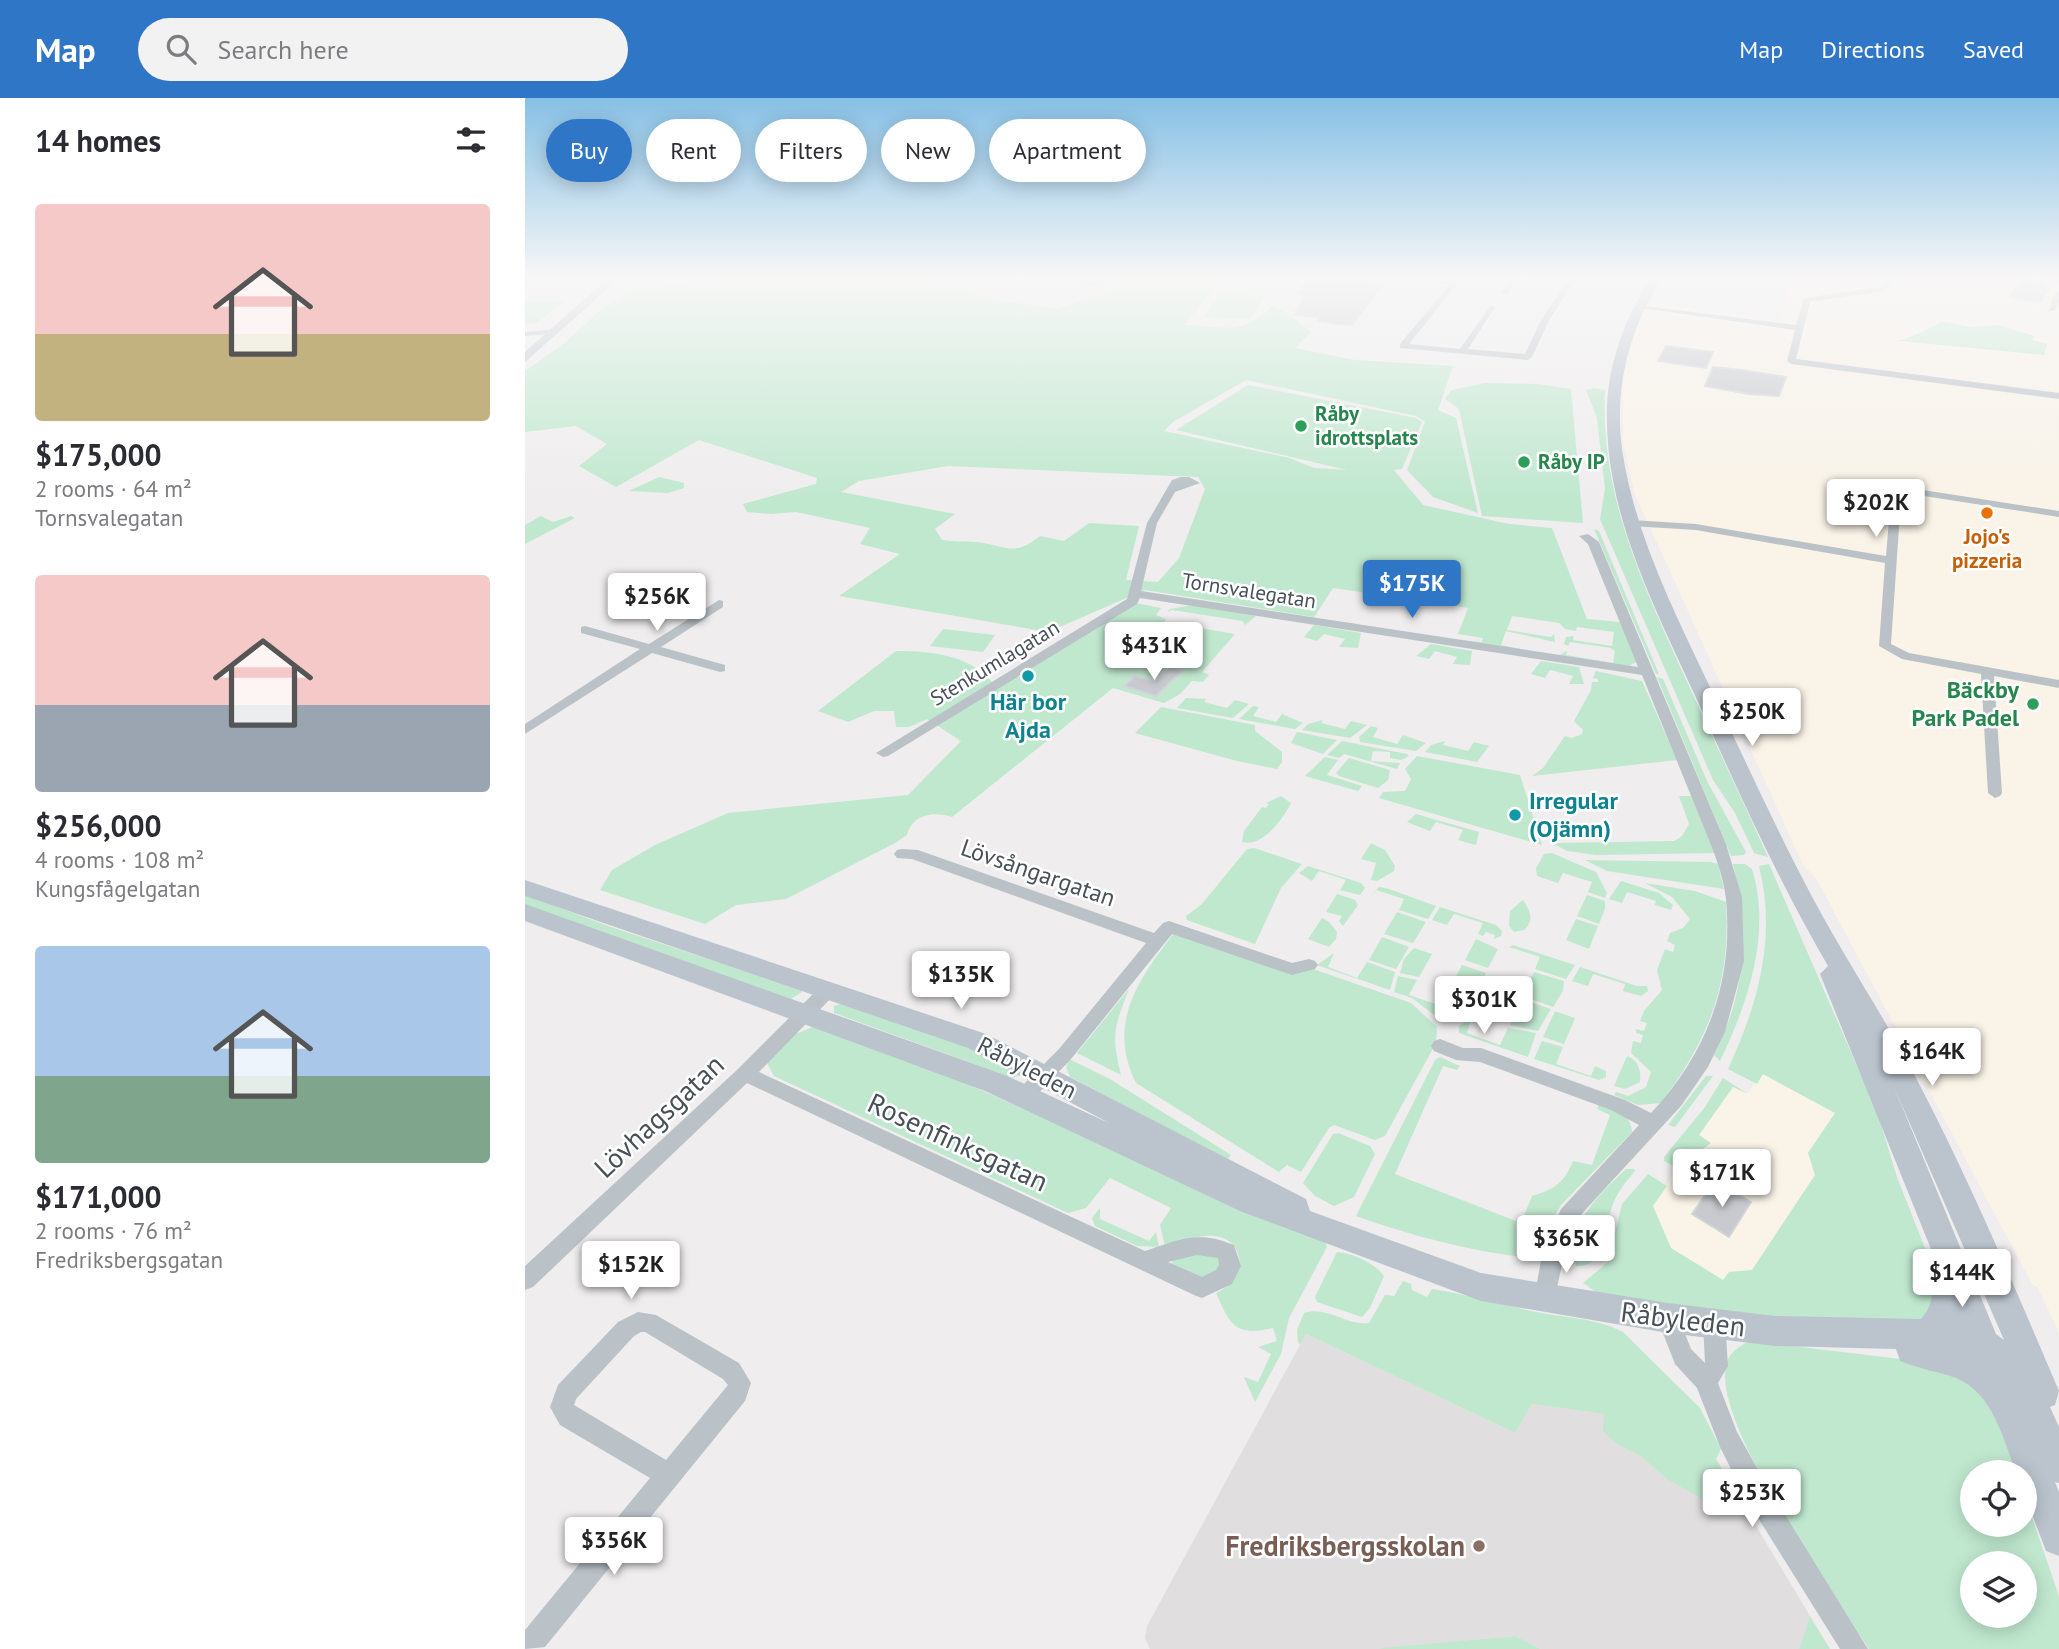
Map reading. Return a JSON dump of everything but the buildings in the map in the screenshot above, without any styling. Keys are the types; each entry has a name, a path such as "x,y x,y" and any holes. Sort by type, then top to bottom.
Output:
{"main road":[{"path":"1620,351 1612,409 1615,449 1631,523 1663,605 1807,909 1853,1030 1941,1235 2059,1538"},
{"name":"Råbyleden","path":"525,888 977,1041 1034,1085 1250,1202 1481,1287 1668,1318 1775,1331 1795,1341 1913,1342"},
{"path":"1807,909 1876,1029 1942,1162 2059,1432"},
{"name":"Råbyleden","path":"525,912 806,1013 1034,1085"},
{"path":"1913,1342 1944,1317 1949,1301 1946,1279 1935,1246 1941,1235"},
{"path":"1913,1342 1961,1352 1985,1345 1999,1330 2002,1317 2001,1296"},
{"path":"1913,1342 1914,1357 1956,1361 1987,1378 2015,1423"},
{"path":"1985,1345 2016,1371 2059,1466"}],"street":[{"path":"1456,351 1526,357 1532,351"},
{"path":"1793,351 1791,361 2059,396"},
{"path":"1136,594 1152,523 1172,490"},
{"path":"2059,514 1910,491 1896,496 1885,646 1906,656 2059,684"},
{"path":"1631,523 1696,527 1890,560"},
{"path":"1545,1299 1553,1255 1568,1215 1674,1101 1700,1062 1716,1032 1736,961 1736,921 1731,881 1718,844 1593,542 1584,536"},
{"name":"Tornsvalegatan","path":"1136,594 1647,672"},
{"name":"Stenkumlagatan","path":"883,753 1133,601 1136,594"},
{"path":"525,730 719,604"},
{"path":"585,629 720,668"},
{"path":"1987,671 1994,793"},
{"name":"Lövsångargatan","path":"902,854 913,854 1158,941"},
{"path":"1034,1085 1169,928 1292,969 1309,965"},
{"name":"Lövhagsgatan","path":"525,1280 745,1074 828,990"},
{"path":"1440,1046 1462,1055 1481,1055 1563,1084 1618,1105 1653,1123"},
{"name":"Rosenfinksgatan","path":"745,1074 1147,1260"},
{"path":"1668,1318 1683,1356 1706,1381 1728,1438 1754,1488 1854,1649"},
{"path":"526,1649 670,1476 737,1393 740,1383 731,1371 648,1322 638,1322 626,1329 566,1393 562,1407 568,1417 670,1476"},
{"path":"1706,1381 1717,1366 1714,1322"}],"shaded area":[{"path":"1630,351 2059,351 2059,1333 2038,1288 2032,1284 1816,878 1803,865 1634,492 1623,441 1623,378"},
{"path":"1762,1074 1835,1113 1808,1153 1815,1175 1752,1271 1729,1272 1723,1280 1671,1248 1653,1206 1677,1168 1710,1143 1699,1135 1733,1087 1748,1093"},
{"name":"Fredriksbergsskolan","path":"1306,1334 1515,1433 1532,1404 1605,1414 1716,1459 1810,1616 1799,1649 1541,1649 1514,1636 1381,1649 1150,1649 1145,1638 1147,1626"}],"green space":[{"path":"553,351 1312,351 1355,360 1453,366 1438,410 1456,418 1478,513 1433,497 1407,470 1425,422 1416,416 1246,380 1173,422 1164,431 1290,458 1314,468 1347,470 1176,430 1248,385 1416,418 1422,422 1402,469 1394,470 1423,505 1509,524 1552,528 1587,619 1620,622 1637,662 1628,666 1560,655 1567,651 1566,655 1613,663 1615,651 1611,648 1570,642 1568,646 1564,644 1566,637 1574,636 1573,640 1612,646 1614,632 1577,627 1576,631 1565,629 1559,623 1512,616 1507,630 1551,637 1554,634 1555,642 1506,631 1501,645 1549,655 1459,640 1482,642 1483,638 1458,634 1468,608 1333,588 1314,617 1145,590 1048,632 839,596 900,554 860,544 870,528 796,512 747,512 743,504 816,484 817,478 699,440 616,487 579,466 607,444 576,426 525,432 525,371","holes":["948,466 1198,477 1205,489 1179,558 1158,582 1126,580 1139,526 1089,523 1064,541 1040,536 1023,547 1009,548 942,540 935,529 955,514 841,492 859,481"]},
{"path":"2007,351 2045,351 2044,355"},
{"name":"Råby IP","path":"1485,383 1538,384 1571,389 1583,523 1482,516 1459,409 1445,399 1452,390"},
{"path":"1586,390 1605,390 1609,465 1626,536 1667,639 1768,857 1754,853 1735,813 1713,780 1600,519 1605,489 1597,418"},
{"path":"659,477 684,483 684,488 668,493 629,491"},
{"path":"541,516 553,522 571,516 575,518 525,544 525,525"},
{"path":"1594,529 1599,531 1659,674 1656,674"},
{"path":"1136,603 1161,608 1156,615 1166,619 1164,622 1235,634 1202,672 1209,675 1203,682 1192,681 1180,694 1164,703 1113,688 952,817 938,814 919,818 907,835 895,843 786,899 736,905 705,924 600,890 612,870 655,845 728,813 908,795 961,741 927,719 909,727 896,727 894,711 874,711 848,722 818,711 896,651 952,657 976,668 997,688"},
{"path":"1193,605 1256,616 1245,625 1243,621 1172,610 1167,612 1170,609"},
{"path":"1314,625 1361,633 1358,648 1339,647 1345,639 1324,634 1317,641 1304,637"},
{"path":"943,629 995,635 983,652 930,646"},
{"path":"1431,644 1472,651 1470,665 1453,664 1457,657 1435,651 1429,659 1416,656"},
{"path":"1541,661 1579,667 1584,684 1569,684 1573,676 1550,670 1545,678 1531,674"},
{"path":"1596,671 1642,681 1677,760 1532,776 1543,768 1565,736 1572,738 1582,734 1583,730 1574,721 1591,690 1592,682 1598,682 1598,679 1593,678"},
{"path":"1657,677 1663,679 1708,783 1746,852 1744,855 1731,856"},
{"path":"1186,698 1206,699 1204,702 1227,708 1235,700 1249,704 1233,718 1177,708"},
{"path":"1253,706 1259,707 1253,716 1276,722 1282,714 1303,723 1295,729 1239,719"},
{"path":"1161,707 1255,725 1255,731 1282,752 1282,762 1277,769 1135,733"},
{"path":"1323,720 1321,723 1345,729 1351,721 1367,725 1350,738 1302,730 1308,724"},
{"path":"1371,726 1378,728 1373,737 1397,744 1403,735 1426,743 1416,751 1360,742 1359,737"},
{"path":"1297,732 1337,740 1323,754 1291,743"},
{"path":"1342,741 1409,756 1401,760 1390,758 1390,752 1373,751 1371,761 1400,763 1397,769 1344,754 1339,758 1327,755"},
{"path":"1445,741 1443,745 1468,751 1474,742 1489,746 1477,762 1425,752 1431,745"},
{"path":"1417,756 1520,775 1542,845 1379,798 1383,792 1405,791 1411,779 1405,769"},
{"path":"1325,757 1338,760 1327,775 1362,786 1358,791 1305,776"},
{"path":"1349,758 1390,770 1388,780 1378,788 1339,776 1336,773"},
{"path":"1281,796 1291,803 1283,817 1264,837 1250,843 1242,842 1244,831 1262,807 1266,808 1269,804 1266,803"},
{"path":"1679,796 1691,796 1715,853 1596,855 1567,851 1552,843 1674,841 1682,836 1689,824"},
{"path":"1416,814 1479,832 1476,845 1458,840 1463,830 1436,822 1430,831 1407,822"},
{"path":"1371,843 1385,850 1395,866 1394,871 1377,881 1371,880 1376,863 1361,859"},
{"path":"1254,848 1302,864 1281,888 1255,944 1187,920 1186,916 1202,904 1247,849"},
{"path":"1552,853 1596,872 1607,893 1605,898 1588,892 1592,882 1563,873 1558,883 1537,876 1536,868 1544,854"},
{"path":"1585,860 1711,862 1718,864 1724,889 1607,871"},
{"path":"1733,864 1745,864 1752,869 1758,893 1758,943 1748,992 1720,1061 1714,1055 1733,1008 1742,961 1741,913"},
{"path":"1769,864 1877,1112 1897,1177 1942,1291 1918,1326 1835,1326 1607,1300 1583,1283 1608,1262 1622,1204 1648,1174 1667,1186 1653,1206 1671,1248 1723,1280 1729,1272 1752,1270 1815,1175 1808,1153 1835,1113 1763,1074 1757,1084 1728,1069 1748,1020 1761,970 1766,919 1759,866"},
{"path":"1308,866 1361,883 1365,888 1360,895 1340,890 1346,880 1319,871 1312,881 1299,873"},
{"path":"1621,881 1659,893 1673,905 1671,910 1655,905 1656,901 1627,892 1622,903 1609,899"},
{"path":"1645,883 1695,891 1726,902 1727,932 1725,959 1713,1009 1692,1056 1661,1103 1638,1105 1614,1095 1616,1092 1628,1096 1646,1087 1651,1072 1631,1053 1633,1041 1641,1043 1643,1035 1636,1033 1636,1029 1644,1031 1647,1023 1640,1021 1644,1011 1662,990 1657,970 1665,949 1673,952 1675,945 1667,941 1670,933 1683,928 1690,919 1672,897"},
{"path":"1379,887 1386,888 1436,906 1428,919 1399,910 1404,899 1376,890"},
{"path":"1337,894 1355,900 1358,905 1343,926 1339,921 1342,916 1326,912"},
{"path":"525,895 611,927 800,989 802,992 791,999 525,908"},
{"path":"1587,895 1605,901 1599,924 1577,916"},
{"path":"1523,900 1529,912 1529,923 1524,930 1514,932 1509,926 1510,911"},
{"path":"1440,907 1496,925 1502,931 1501,936 1494,939 1495,935 1486,932 1483,936 1478,934 1483,923 1454,914 1447,925 1432,920"},
{"path":"1397,912 1426,922 1413,943 1384,934"},
{"path":"1322,918 1337,932 1336,939 1329,947 1308,939"},
{"path":"1576,919 1598,926 1589,949 1566,940"},
{"path":"1174,933 1296,973 1313,969 1411,1003 1437,1027 1436,1043 1385,1136 1375,1140 1334,1125 1329,1128 1301,1172 1287,1165 1279,1172 1136,1083 1128,1062 1125,1041 1130,1004 1148,968"},
{"path":"1382,937 1409,947 1396,969 1369,960"},
{"path":"1476,939 1498,949 1488,968 1465,960"},
{"path":"1513,945 1575,965 1566,979 1535,969 1540,957 1509,947"},
{"path":"1414,948 1432,954 1419,977 1400,973 1404,959"},
{"path":"1334,953 1328,967 1357,978 1367,962 1395,972 1390,990 1317,965"},
{"path":"1462,965 1486,973 1475,993 1468,994 1470,989 1452,984"},
{"path":"1580,967 1637,986 1647,986 1648,991 1641,996 1623,991 1625,984 1593,974 1588,986 1572,981"},
{"path":"1534,972 1564,981 1563,991 1553,1007 1523,996"},
{"path":"1398,976 1417,980 1409,995 1441,1006 1448,992 1456,995 1463,1010 1451,1019 1442,1021 1412,998 1394,992"},
{"path":"1129,989 1120,1013 1115,1040 1121,1075 1077,1053"},
{"path":"1521,999 1551,1009 1538,1031 1510,1025"},
{"path":"844,1003 987,1054 1022,1074 1013,1078 834,1013 834,1006"},
{"path":"1555,1011 1575,1018 1564,1044 1543,1037"},
{"path":"1472,1017 1467,1033 1500,1045 1508,1028 1536,1033 1528,1057 1459,1033 1459,1026"},
{"path":"813,1027 942,1073 1325,1241 1327,1247 1289,1318 1281,1354 1255,1402 1244,1377 1258,1382 1271,1354 1258,1347 1277,1341 1273,1328 1250,1331 1242,1329 1235,1326 1225,1313 1216,1293 1233,1280 1238,1271 1238,1253 1233,1245 1225,1239 1208,1236 1165,1246 1160,1225 1171,1208 1110,1178 1086,1208 1068,1213 774,1076 767,1063 793,1035"},
{"path":"1542,1041 1563,1047 1556,1064 1591,1076 1595,1066 1606,1071 1606,1077 1599,1080 1534,1059"},
{"path":"1627,1056 1638,1066 1640,1082 1625,1089 1614,1086"},
{"path":"1440,1057 1460,1066 1457,1070 1443,1066 1395,1174 1521,1223 1532,1196 1558,1184 1573,1161 1592,1165 1610,1115 1597,1109 1599,1104 1621,1114 1629,1121 1632,1132 1561,1205 1529,1258 1441,1242 1356,1216 1435,1060"},
{"path":"1069,1059 1110,1079 1231,1155 1227,1160 1070,1077 1066,1067"},
{"path":"1706,1076 1713,1076 1675,1127 1668,1125"},
{"path":"1723,1078 1748,1094 1733,1087 1699,1135 1711,1143 1677,1168 1664,1161 1664,1157 1705,1107"},
{"path":"1338,1133 1370,1146 1375,1154 1354,1197 1334,1206 1315,1196 1303,1183 1333,1134"},
{"path":"1626,1169 1635,1171 1615,1199 1600,1253 1586,1265 1576,1266 1574,1251 1580,1224 1595,1201"},
{"path":"1100,1208 1100,1219 1149,1241 1156,1232 1159,1247 1137,1246 1095,1226 1092,1218"},
{"path":"1214,1252 1224,1263 1216,1277 1200,1279 1171,1264 1174,1258"},
{"path":"1337,1252 1363,1260 1384,1276 1370,1308 1362,1317 1317,1302 1315,1297"},
{"path":"1403,1281 1411,1284 1412,1290 1427,1297 1432,1289 1444,1291 1535,1312 1586,1320 1623,1332 1700,1408 1721,1449 1716,1459 1726,1476 1714,1483 1727,1503 1709,1510 1699,1497 1667,1479 1641,1456 1617,1444 1603,1431 1604,1414 1532,1404 1515,1433 1306,1334 1300,1345 1298,1342 1297,1330 1304,1313 1329,1313 1352,1322 1369,1323 1385,1295 1394,1296"},
{"path":"1750,1341 1950,1365 1992,1401 2012,1460 1960,1460 1960,1537 2037,1537 2037,1532 2059,1596 2059,1649 1869,1649 1780,1510 1738,1428 1727,1393 1726,1366 1738,1348"},
{"path":"1810,1616 1830,1649 1799,1649"},
{"path":"1515,1636 1541,1649 1381,1649 1382,1648"}],"place":[{"name":"Råby idrottsplats","path":"1301,426"},
{"name":"Råby IP","path":"1524,462"},
{"name":"Jojo's pizzeria","path":"1987,513"},
{"name":"Här bor Ajda","path":"1028,676"},
{"name":"Bäckby Park Padel","path":"2033,704"},
{"name":"Irregular (Ojämn)","path":"1515,815"},
{"name":"Fredriksbergsskolan","path":"1479,1546"}]}
